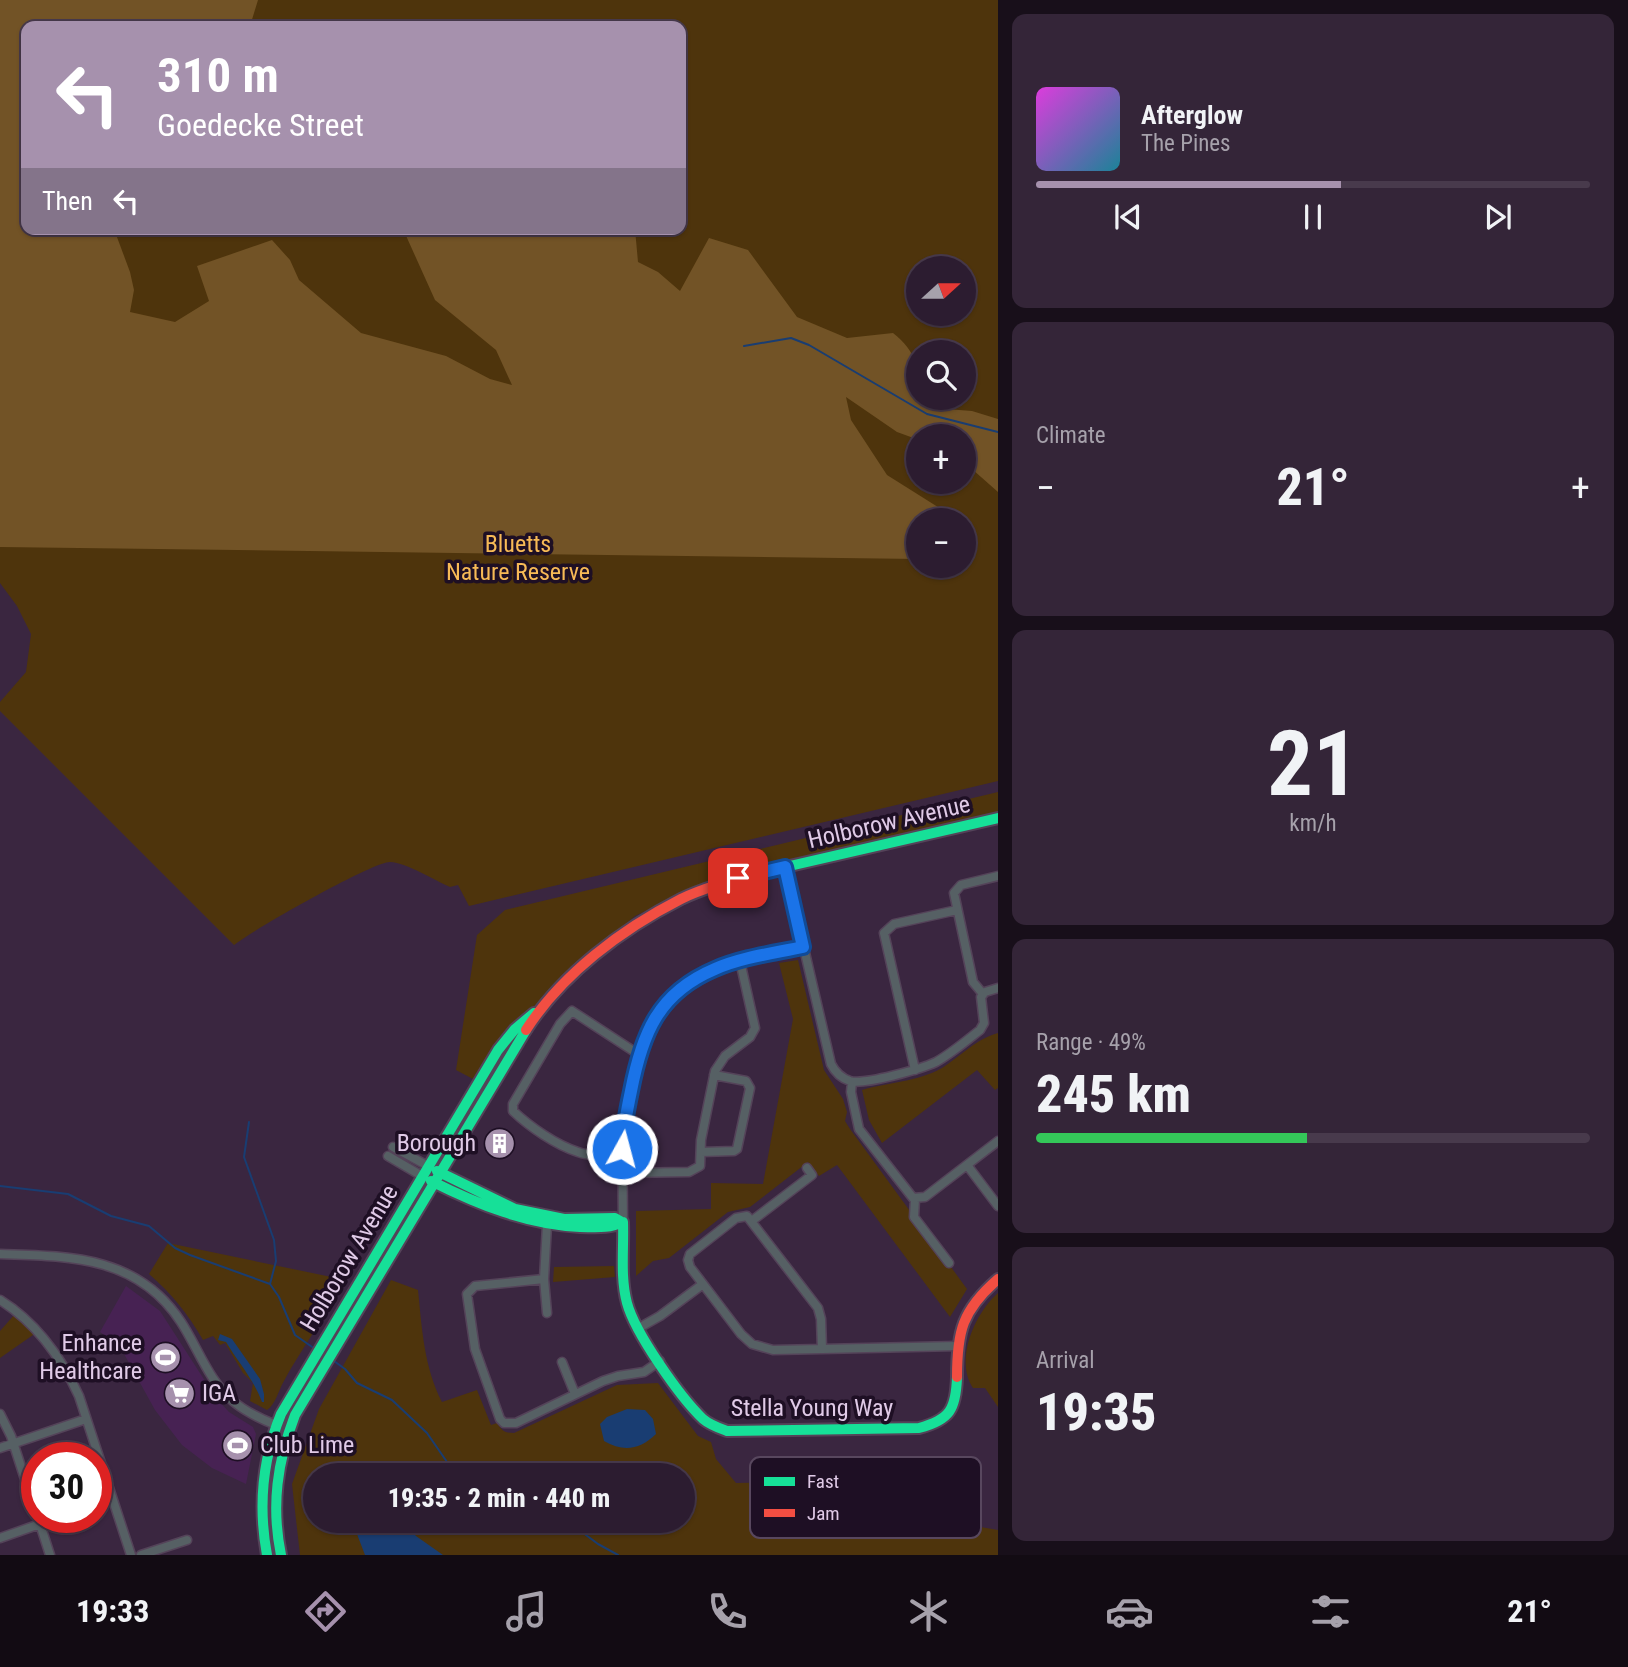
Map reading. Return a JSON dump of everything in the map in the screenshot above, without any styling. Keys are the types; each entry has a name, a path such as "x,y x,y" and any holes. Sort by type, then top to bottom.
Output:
{"main road":[{"name":"Holborow Avenue","path":"267,1555 262,1518 263,1485 275,1425 498,1050 516,1028 626,931 657,912 717,885 998,818"},
{"name":"Holborow Avenue","path":"281,1555 276,1529 276,1486 288,1431 380,1270 539,1010"},
{"path":"425,1171 438,1178 509,1216 547,1225 615,1227 622,1222 615,1218 564,1219 514,1209 438,1178"},
{"name":"Stella Young Way","path":"624,1222 625,1292 630,1315 660,1362 704,1420 722,1430 919,1428 942,1420 954,1405 957,1392 957,1346 961,1326 981,1294 998,1279"},
{"path":"275,1425 288,1431"}],"street":[{"path":"785,867 831,1063 837,1074 852,1082 865,1082 915,1070 943,1058 980,1030 984,1021 979,1001 983,994 998,988"},
{"path":"983,994 974,984 953,895 957,887 998,876"},
{"path":"915,1070 884,933 894,924 957,909"},
{"path":"624,1222 623,1133 638,1054 651,1023 674,996 705,973 740,961 803,947"},
{"path":"623,1173 691,1172 700,1165 714,1075 722,1059 755,1030 740,961"},
{"path":"622,1154 580,1153 556,1141 519,1116 513,1111 513,1104 560,1024 572,1011 638,1054"},
{"path":"701,1152 737,1150 750,1087 746,1081 714,1075"},
{"path":"852,1082 851,1093 859,1129 908,1195 915,1199 925,1196 998,1141"},
{"path":"394,1147 425,1171"},
{"path":"388,1156 425,1171"},
{"path":"967,1165 998,1206"},
{"path":"753,1220 812,1175 807,1168"},
{"path":"915,1199 914,1217 949,1263"},
{"path":"821,1349 821,1319 818,1308 753,1220 747,1216 738,1217 691,1252 688,1264 741,1334 752,1344 773,1350 821,1349 957,1346"},
{"path":"547,1225 544,1279 547,1313"},
{"path":"0,1254 84,1259 114,1268 141,1281 170,1307 227,1396 246,1411 275,1425"},
{"path":"544,1279 477,1285 470,1288 466,1296 475,1349 500,1418 506,1423 516,1423 613,1377 644,1373 660,1362"},
{"path":"637,1329 660,1316 703,1284"},
{"path":"0,1300 24,1318 57,1354 69,1375 131,1555"},
{"path":"562,1362 575,1394"},
{"path":"0,1414 21,1468"},
{"path":"0,1448 86,1419"},
{"path":"0,1538 21,1528"},
{"path":"43,1533 50,1555"},
{"path":"141,1555 187,1540"}],"shaded area":[{"path":"0,0 258,0 252,21 21,21 21,235 116,235 134,290 130,312 175,322 209,301 197,266 272,240 290,260 299,280 361,333 446,356 490,379 512,385 496,350 435,300 406,235 636,235 638,262 658,272 680,291 709,238 748,250 797,317 847,338 893,333 901,340 906,346 906,410 972,411 998,419 998,492 976,473 976,424 906,424 906,435 846,397 851,420 887,475 906,487 906,494 917,494 939,508 906,508 906,559 0,547"},
{"path":"126,1286 160,1311 216,1398 229,1412 253,1427 256,1434 246,1484 212,1468 182,1445 155,1410 123,1352 100,1332"}],"green space":[{"name":"Bluetts Nature Reserve","path":"0,0 998,0 998,781 469,906 458,885 450,887 390,862 338,884 234,945 0,711 0,702 26,672 31,634 17,606 0,583"},
{"path":"998,792 998,813 751,868 710,880 635,916 562,979 498,1041 473,1079 456,1070 477,935 505,910"},
{"path":"798,960 824,1070 843,1099 847,1112 845,1121 967,1289 950,1317 837,1165 819,1176 808,1162 750,1207 728,1212 669,1258 653,1261 636,1276 636,1211 711,1209 711,1183 763,1184 793,1019 779,963"},
{"path":"998,1033 998,1088 995,1090 977,1070 882,1143 869,1120 862,1090 932,1073"},
{"path":"168,1243 341,1279 322,1319 291,1368 275,1401 267,1410 250,1401 253,1383 243,1373 225,1343 220,1345 213,1336 203,1340 179,1305 149,1274"},
{"path":"614,1266 615,1277 553,1282 554,1267"},
{"path":"391,1280 418,1290 431,1375 442,1402 477,1390 491,1425 497,1423 506,1432 514,1433 617,1385 658,1383 698,1436 711,1442 716,1459 736,1483 750,1483 750,1538 981,1538 981,1527 998,1530 998,1555 300,1555 292,1484 319,1409"},
{"path":"998,1293 998,1407 985,1388 973,1388 968,1377 966,1351 975,1324"},
{"path":"15,1314 33,1330 33,1335 0,1358 0,1331"}],"water":[{"path":"220,1334 232,1339 260,1379 264,1402 226,1342 218,1340"},
{"path":"627,1409 645,1410 653,1419 656,1434 631,1448 618,1447 604,1441 600,1424 607,1417"},
{"path":"357,1533 413,1533 443,1555 365,1555"}],"waterway":[{"path":"744,346 791,338 809,345 927,414 998,432"},
{"path":"249,1122 244,1157 274,1240 276,1261 270,1284"},
{"path":"0,1186 68,1194 111,1216 149,1226 175,1248 190,1255 270,1284 279,1297 295,1335 315,1349"},
{"path":"334,1361 357,1383 392,1400 427,1433 448,1463"},
{"path":"583,1533 618,1555"}],"traffic: fast":[{"path":"768,871 998,818"},
{"path":"267,1555 262,1501 266,1466 281,1414 498,1050 515,1029 534,1013"},
{"path":"281,1555 276,1502 280,1467 295,1415 526,1030"},
{"path":"437,1171 515,1209 564,1219 615,1218 622,1222"},
{"path":"431,1181 485,1205 541,1222 580,1227 612,1226 622,1222"},
{"path":"623,1222 624,1283 632,1316 648,1347 671,1381 693,1409 715,1426 727,1431 919,1428 938,1421 949,1412 955,1397 957,1377"}],"traffic: jam":[{"path":"526,1030 557,990 575,972 637,924 691,894 768,871"},
{"path":"957,1377 958,1347 964,1323 976,1301 998,1279"}],"place":[{"name":"Borough","path":"499,1143"},
{"name":"Enhance Healthcare","path":"165,1357"},
{"name":"IGA","path":"179,1393"},
{"name":"Club Lime","path":"237,1445"}],"route":[{"path":"622,1149 638,1054 647,1030 662,1009 674,996 705,973 718,967 803,947 785,867 738,878"}]}
